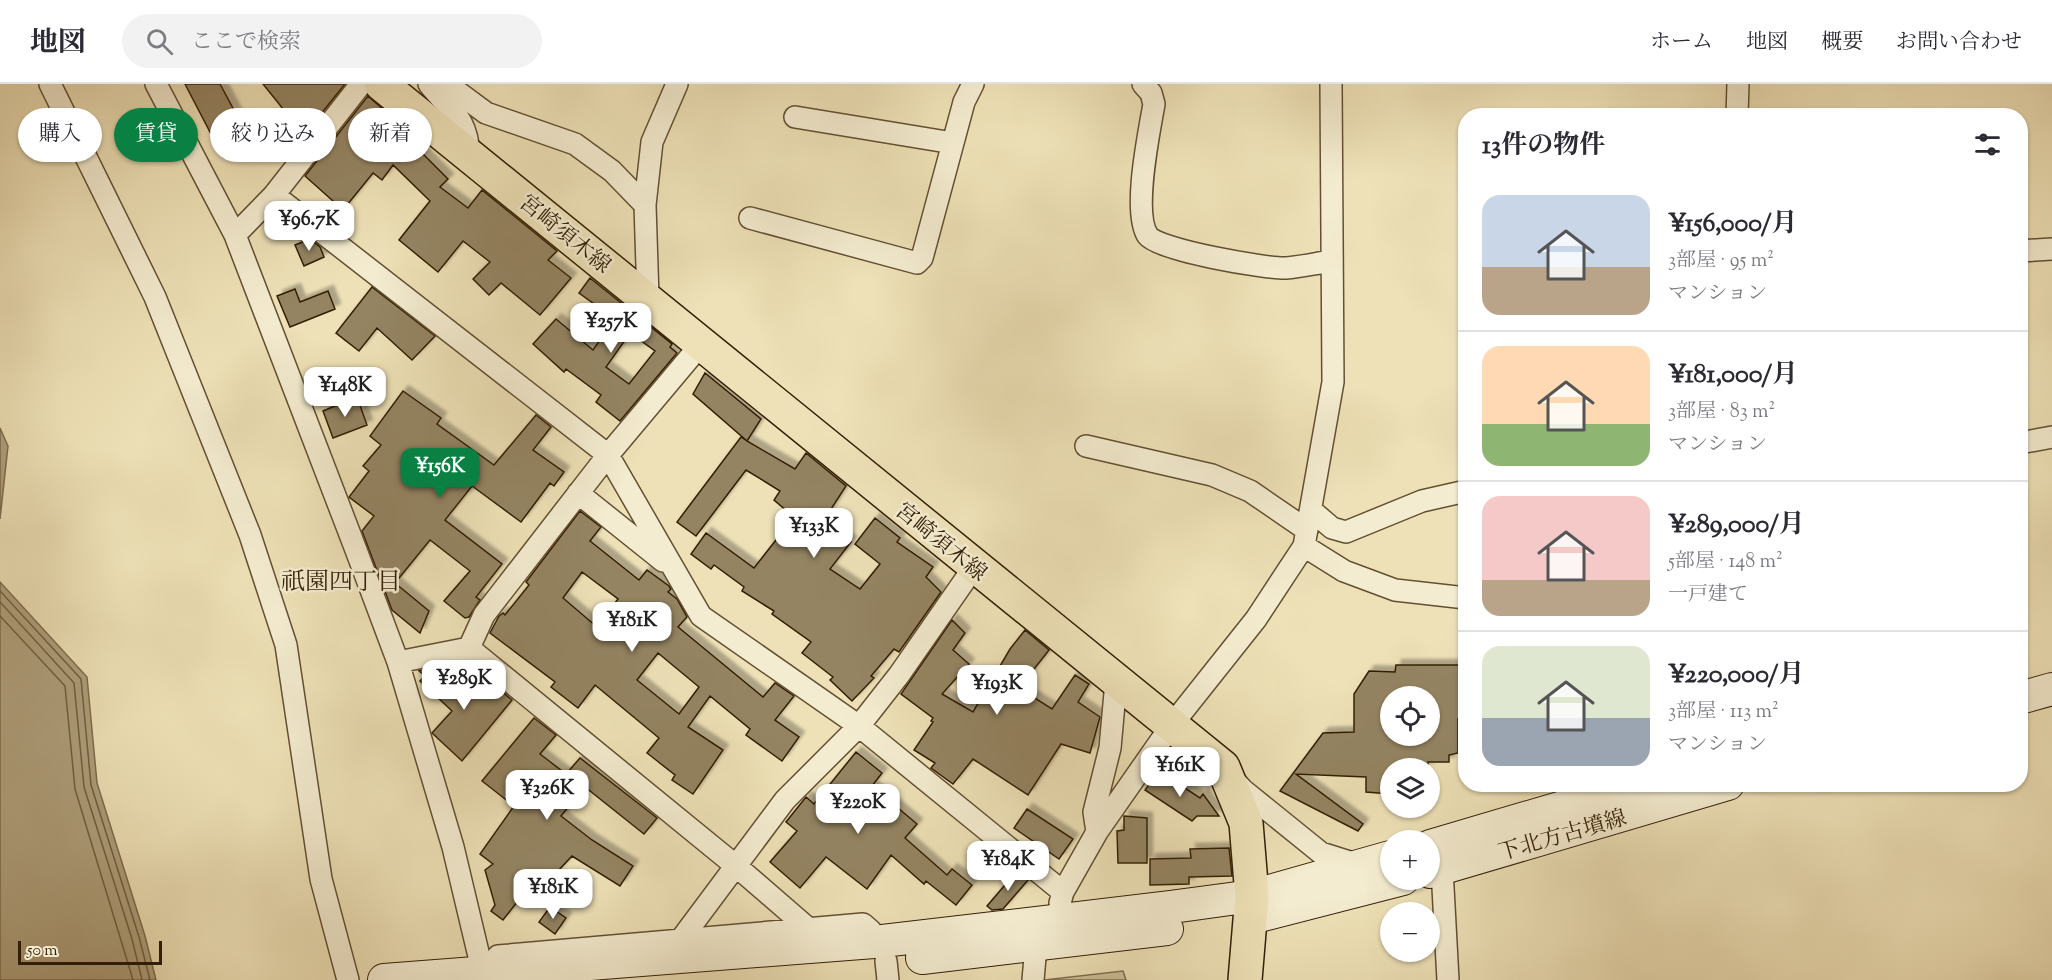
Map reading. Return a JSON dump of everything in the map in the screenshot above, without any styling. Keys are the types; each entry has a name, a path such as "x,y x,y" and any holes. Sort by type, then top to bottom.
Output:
{"main road":[{"name":"宮崎須木線","path":"381,84 648,298 974,567 1223,767 1246,822 1252,907 1245,980"}],"street":[{"path":"50,84 155,297 254,546 286,645 321,879 348,980"},
{"path":"156,84 235,235 398,662 453,848 481,964 682,938 810,930 863,924 871,931 882,961"},
{"path":"235,235 274,195 361,84"},
{"path":"429,84 456,113 468,133 469,155"},
{"path":"447,84 486,113 575,144 612,171 645,205"},
{"path":"648,298 645,205 652,142 677,84"},
{"path":"750,218 917,263 922,258 964,102 973,84"},
{"path":"1143,84 1151,93 1154,104 1141,190 1144,225 1148,236 1155,243 1211,258 1284,268 1332,261"},
{"path":"1033,980 1036,946 1097,832 1171,726 1256,619 1307,528 1333,382 1331,84"},
{"path":"1737,108 1738,84"},
{"path":"795,117 953,142"},
{"path":"274,195 608,455 701,616 859,726 1059,906"},
{"path":"2028,250 2052,249"},
{"path":"469,648 484,615 608,455 702,343"},
{"path":"2028,442 2052,437"},
{"path":"1086,446 1212,476 1250,491 1307,528 1344,571 1395,590 1458,597"},
{"path":"579,493 673,569"},
{"path":"1307,528 1332,528 1346,531 1422,501 1458,493"},
{"path":"682,938 785,800 859,726 899,675 974,567"},
{"path":"398,662 469,648"},
{"path":"469,648 736,866 810,930"},
{"path":"2028,674 2052,667"},
{"path":"1097,832 1094,812 1110,748 1116,682"},
{"path":"2028,696 2052,689"},
{"path":"1223,767 1243,790 1321,853 1360,866"},
{"name":"下北方古墳線","path":"1440,860 1620,792"},
{"name":"下北方古墳線","path":"1440,860 1698,792"},
{"path":"395,979 882,961 1059,906 1252,907 1380,860"},
{"path":"661,980 1036,946 1380,883"},
{"path":"1437,890 1448,980"}],"shaded area":[{"path":"1123,971 1126,980 1044,980"}],"water":[{"path":"0,428 8,446 0,519"},
{"path":"0,582 87,677 97,783 145,936 156,980 0,980"}],"building":[{"path":"185,84 220,84 233,108 210,108 210,132"},
{"path":"263,84 345,84 326,108 282,108"},
{"path":"368,96 382,108 359,108"},
{"path":"348,121 348,162 431,162 448,179 440,187 468,208 482,190 557,251 548,260 571,278 540,315 501,283 489,295 473,279 490,262 463,241 438,272 399,240 430,201 393,165 382,180 373,173 343,210 305,176 316,162 336,162 336,137"},
{"path":"310,239 320,247 324,257 304,266 295,245"},
{"path":"590,278 672,344 670,347 677,353 620,421 596,402 601,395 566,369 564,372 533,344 556,319 593,350 615,319 579,293","holes":["630,333 655,351 629,384 606,367"]},
{"path":"372,287 435,336 412,360 377,328 359,351 336,333"},
{"path":"295,289 300,302 328,291 335,309 290,327 277,296"},
{"path":"705,373 761,419 747,441 693,394"},
{"path":"403,391 441,418 437,424 494,465 536,415 551,427 533,450 564,472 554,486 550,483 521,522 472,486 445,520 502,564 476,597 480,600 469,617 465,618 444,601 470,571 430,540 395,583 429,611 420,633 392,610 362,531 374,516 349,497 369,471 363,466 381,445 370,436"},
{"path":"357,397 367,425 333,438 323,411"},
{"path":"741,437 795,469 806,453 846,486 822,523 851,542 830,569 860,589 880,564 855,544 875,518 900,538 897,542 933,567 926,577 941,592 899,652 894,649 871,676 874,678 852,701 830,680 833,677 802,653 811,642 772,614 774,611 742,591 744,587 714,565 711,569 691,554 706,533 754,568 794,517 774,500 780,491 746,470 696,536 677,522"},
{"path":"580,511 601,527 590,541 639,580 647,570 669,586 671,589 668,592 677,599 687,617 678,627 763,697 775,683 794,696 775,720 799,737 782,761 746,735 750,729 710,696 688,727 723,750 693,794 672,780 675,775 647,753 659,738 595,685 578,708 551,687 555,682 490,633 499,616 503,613 505,615 529,585 526,582","holes":["582,572 618,599 597,627 563,598","658,653 699,687 679,714 637,680"]},
{"path":"952,620 965,633 953,650 969,664 942,694 973,712 1010,649 1025,630 1049,650 1019,688 1052,709 1075,675 1089,684 1078,702 1100,717 1090,753 1061,744 1028,795 973,759 953,784 931,768 935,763 914,750 933,722 931,721 933,718 901,694"},
{"path":"1396,665 1458,665 1458,753 1449,755 1449,762 1440,762 1440,758 1380,758 1380,793 1366,792 1366,777 1296,774 1363,824 1358,831 1280,791 1323,733 1354,732 1354,694 1369,671 1395,672"},
{"path":"438,667 472,698 488,680 512,700 462,761 432,733 452,711 420,681 425,676 419,671"},
{"path":"534,718 556,735 540,754 566,774 580,758 657,818 644,834 585,787 561,816 592,840 633,866 620,886 572,856 542,888 531,905 521,897 503,920 491,911 495,905 485,870 493,864 480,854 514,806 482,781"},
{"path":"856,752 882,773 872,786 917,824 905,838 947,875 952,869 972,885 956,905 926,881 924,884 891,855 867,889 826,857 800,888 770,862 797,831 786,822 806,797 814,804"},
{"path":"1159,771 1200,798 1203,794 1219,816 1197,816 1192,821 1145,790"},
{"path":"1027,809 1073,839 1059,859 1014,828"},
{"path":"1124,816 1147,818 1147,863 1118,863 1117,831 1124,830"},
{"path":"1229,848 1232,876 1189,877 1189,884 1150,885 1150,859 1191,858 1190,849"},
{"path":"1017,871 1028,880 1003,909 992,910 987,906"},
{"path":"550,907 566,918 555,934 539,922"}],"district":[{"name":"祇園四丁目","path":"341,581"}]}
